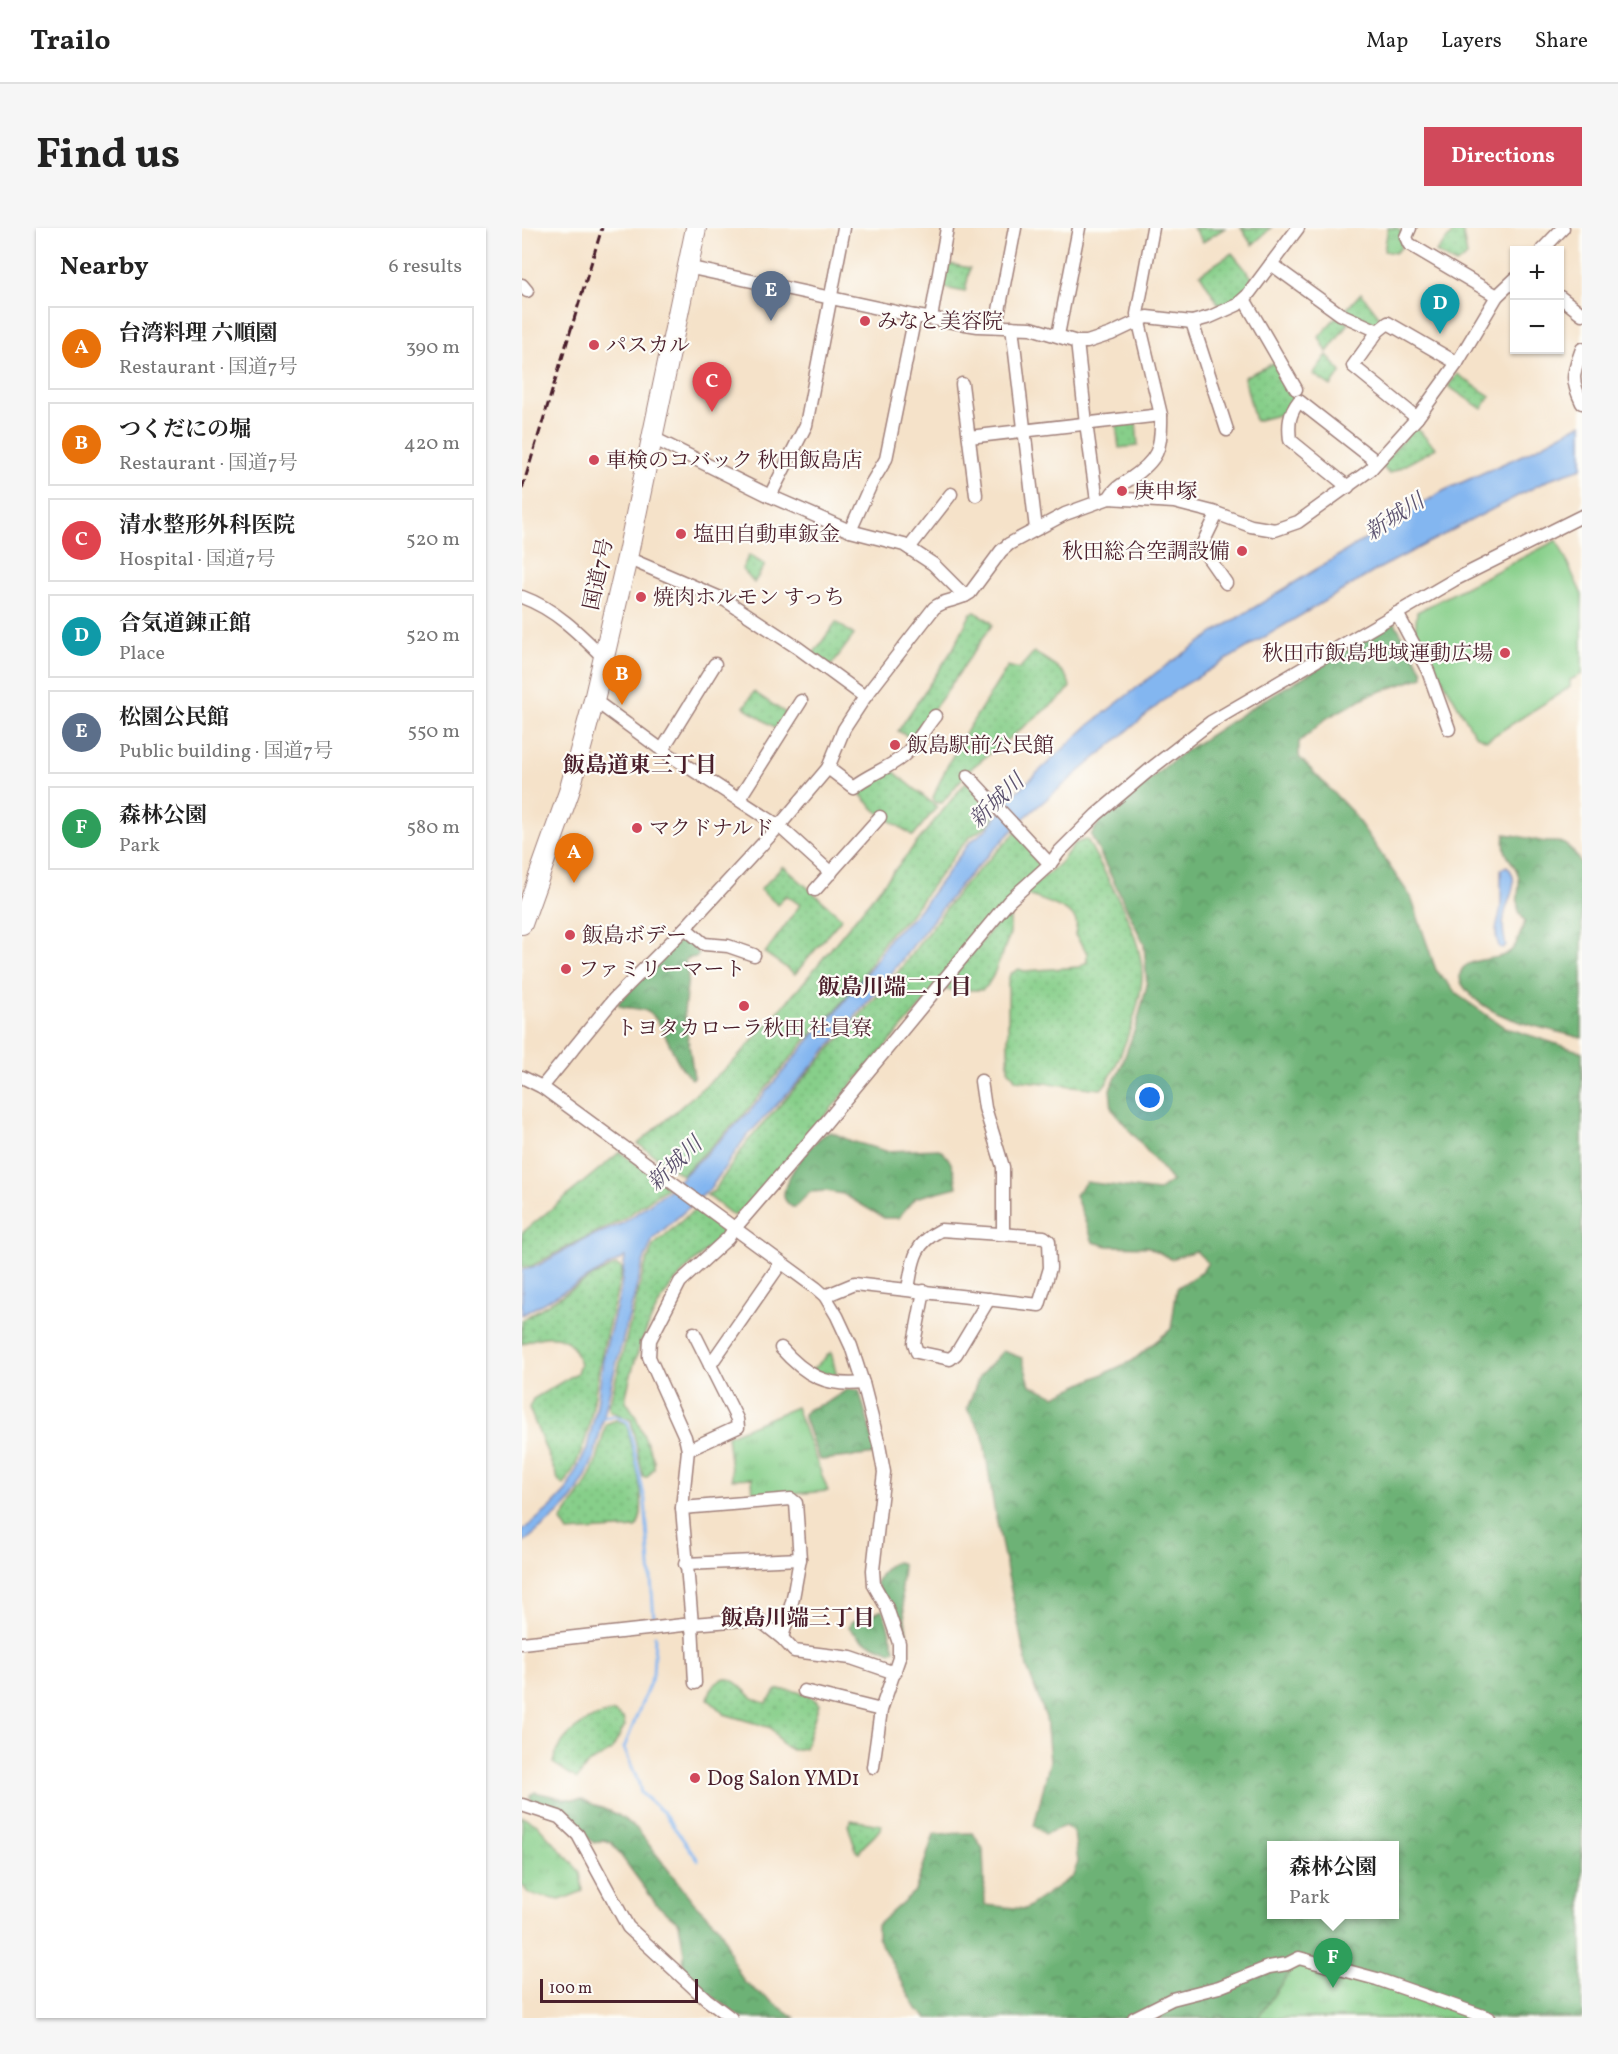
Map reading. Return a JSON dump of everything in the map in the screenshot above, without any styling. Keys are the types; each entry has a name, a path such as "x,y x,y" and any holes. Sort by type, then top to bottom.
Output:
{"highway":[{"name":"国道7号","path":"522,924 569,792 594,700 627,558 696,228"}],"street":[{"path":"770,496 806,425 844,228"},
{"path":"931,318 947,228"},
{"path":"996,327 1015,228"},
{"path":"1058,335 1079,228"},
{"path":"542,1087 614,999 686,928 779,826 828,768 844,729 934,608 940,603 965,596 1001,551 1065,514 1103,499 1152,462 1159,448 1161,415 1146,346 1137,321 1138,304 1153,228"},
{"path":"687,267 915,316 978,327 1031,328 1077,342 1087,342 1111,334 1147,317 1192,322 1237,306 1288,244 1298,228"},
{"path":"1410,228 1406,237 1409,244 1497,296"},
{"path":"1546,246 1563,228"},
{"path":"1271,264 1340,315 1378,331"},
{"path":"1103,499 1174,502 1251,526 1275,530 1298,522 1348,487 1377,462 1418,418 1457,363 1497,296 1510,284"},
{"path":"1244,299 1296,389"},
{"path":"1564,300 1582,314"},
{"path":"850,531 871,484 886,459 915,316"},
{"path":"1192,322 1227,430"},
{"path":"1418,418 1353,366 1378,331 1388,323 1457,363"},
{"path":"1012,327 1036,529"},
{"path":"1077,342 1086,423 1103,499"},
{"path":"1582,349 1573,374 1576,390 1582,403"},
{"path":"962,384 976,495"},
{"path":"1348,487 1290,440 1290,413 1299,401 1377,462"},
{"path":"969,437 1161,415"},
{"path":"651,437 770,496 850,531 896,542 909,548 933,564 965,596"},
{"path":"909,548 951,494"},
{"path":"1217,514 1203,543 1203,550 1226,583"},
{"path":"695,1683 682,1508 688,1450 685,1437 649,1357 650,1340 680,1282 728,1239 1009,902 1048,860 1096,815 1210,722 1455,580 1582,516"},
{"path":"627,558 725,600 798,648 865,698"},
{"path":"522,597 540,604 564,621 604,658"},
{"path":"1397,613 1428,670 1449,729"},
{"path":"662,750 715,664"},
{"path":"594,700 662,750 779,826 831,873"},
{"path":"739,799 801,701"},
{"path":"828,768 853,787 863,779 891,766 905,755 935,716"},
{"path":"968,776 1048,860"},
{"path":"815,890 880,817"},
{"path":"686,928 704,944 728,945 754,955"},
{"path":"522,1077 542,1087 825,1296 837,1316 851,1346 863,1383 884,1472 873,1570 874,1585 887,1608 900,1643 895,1673 881,1710 873,1767"},
{"path":"981,1081 985,1108 1003,1167 1003,1234"},
{"path":"825,1296 854,1284 1039,1305 1050,1268 1049,1241 1044,1237 941,1230 926,1237 918,1248 909,1289"},
{"path":"710,1365 781,1263"},
{"path":"924,1291 914,1343 916,1352 950,1359 957,1354 989,1299"},
{"path":"688,1450 738,1427 694,1333"},
{"path":"781,1348 796,1366 810,1374 844,1385 863,1383"},
{"path":"682,1508 791,1498 796,1503 800,1559 793,1598 782,1638"},
{"path":"686,1564 800,1559"},
{"path":"522,1643 758,1619 794,1651 851,1658 895,1673"},
{"path":"804,1691 881,1710"},
{"path":"522,1805 559,1817 578,1835 628,1927 706,2000 731,2018"},
{"path":"1134,2018 1172,1999 1219,1987 1299,1958 1377,1979 1489,2018"}],"green space":[{"path":"1193,228 1225,228 1203,242"},
{"path":"1241,228 1271,228 1252,245"},
{"path":"1388,228 1397,228 1401,231 1401,248 1395,253 1384,251"},
{"path":"1457,228 1462,228 1467,256 1456,264 1436,252"},
{"path":"1232,253 1254,280 1236,301 1221,308 1200,274"},
{"path":"945,263 970,268 965,292 940,287"},
{"path":"1361,293 1382,320 1375,325 1344,312"},
{"path":"1336,317 1349,323 1327,352 1319,337"},
{"path":"1327,355 1341,372 1331,386 1313,374"},
{"path":"1278,361 1297,395 1285,413 1255,421 1244,377"},
{"path":"1457,374 1490,396 1482,409 1448,386"},
{"path":"1136,422 1138,446 1119,448 1116,424"},
{"path":"1415,427 1436,448 1389,474 1381,465"},
{"name":"秋田市飯島地域運動広場","path":"1557,540 1582,595 1582,674 1570,680 1570,687 1487,740 1475,735 1415,632 1417,612"},
{"path":"749,555 765,565 754,583 742,569"},
{"path":"975,612 990,621 992,625 942,698 911,738 898,731 953,649 971,613"},
{"path":"1391,621 1395,623 1423,671 1423,677 1367,696 1327,718 1299,742 1299,757 1352,812 1411,897 1436,970 1458,995 1504,1027 1582,1052 1582,2018 927,2018 917,2009 877,1937 877,1925 915,1891 934,1834 973,1833 983,1849 985,1905 1025,1909 1073,1876 1078,1862 1074,1833 1065,1826 1045,1834 1034,1826 1050,1761 1046,1718 1027,1667 994,1508 983,1435 967,1409 979,1377 1003,1351 1022,1358 1030,1385 1055,1396 1132,1361 1171,1329 1177,1288 1200,1273 1208,1263 1196,1251 1171,1259 1149,1247 1108,1246 1093,1242 1075,1195 1086,1182 1158,1191 1172,1181 1112,1109 1110,1089 1121,1067 1137,1023 1147,985 1144,944 1091,835 1099,822 1178,756 1262,701 1329,662"},
{"path":"836,622 854,635 830,667 813,654"},
{"path":"1034,652 1061,671 1070,687 1064,695 969,770 942,803 935,803 933,798 948,764 1006,669 1008,666 1019,669"},
{"path":"754,692 787,714 777,729 744,707"},
{"path":"893,771 937,807 913,836 875,810 859,793 868,783"},
{"path":"966,782 996,813 987,826 970,837 960,848 908,918 890,933 859,981 836,1010 821,1022 745,1113 682,1175 638,1144 736,1059 799,988"},
{"path":"1016,832 1045,864 746,1206 734,1216 707,1195 714,1191 747,1142 895,976 962,887"},
{"path":"1505,834 1563,843 1572,850 1582,865 1582,1038 1533,1026 1500,1014 1472,996 1461,982 1461,971 1470,963 1509,952 1516,944 1525,922 1518,908 1519,879 1505,850"},
{"path":"1087,839 1122,907 1137,943 1142,978 1136,1010 1115,1066 1101,1089 1016,1080 1008,1069 1008,982 1010,974 1019,969 1024,971 1079,967 1087,962 1087,953 1075,935 1076,921 1073,916 1061,908 1025,894 1061,862 1074,844"},
{"path":"783,866 842,918 795,974 765,953 800,905 786,895 778,905 760,890"},
{"path":"1005,913 1010,918 1010,934 987,986 982,990 946,990 947,984"},
{"path":"681,939 690,942 699,954 685,960 688,977 684,1012 694,1077 692,1079 680,1064 654,1017 644,1010 620,1006 618,1003"},
{"path":"831,1132 851,1141 886,1151 939,1149 952,1166 957,1187 915,1198 898,1218 884,1218 843,1194 826,1191 810,1192 795,1207 792,1207 784,1198 785,1188 794,1169 816,1141"},
{"path":"620,1152 668,1187 620,1221 532,1266 522,1267 522,1233"},
{"path":"695,1209 724,1231 723,1235 689,1266 669,1289 652,1318 639,1349 629,1381 626,1401 635,1415 654,1460 654,1468 647,1477 643,1477 631,1420 610,1411 609,1406 644,1269 653,1246"},
{"path":"616,1265 622,1268 601,1358 590,1423 580,1454 564,1485 559,1482 529,1408 533,1399 577,1373 580,1363 572,1346 561,1338 534,1339 522,1344 522,1320"},
{"path":"831,1352 838,1381 811,1371"},
{"path":"848,1389 859,1390 877,1454 821,1460 804,1414 809,1409 828,1402"},
{"path":"796,1407 828,1491 753,1497 752,1478 732,1479 727,1436"},
{"path":"616,1420 627,1424 639,1478 641,1506 636,1528 568,1532 561,1521 586,1484 597,1460 606,1424"},
{"path":"897,1562 903,1567 901,1586 907,1635 903,1637 876,1583 884,1570"},
{"path":"883,1610 895,1649 891,1652 862,1640 849,1628 851,1622"},
{"path":"725,1678 736,1683 760,1702 766,1703 777,1690 800,1692 815,1700 819,1704 805,1748 792,1750 783,1745 771,1728 724,1714 708,1699 713,1686"},
{"path":"614,1712 623,1718 625,1726 611,1751 588,1764 577,1779 553,1763 561,1744 576,1728 594,1718"},
{"path":"535,1792 565,1799 581,1799 618,1815 636,1828 694,1903 719,1927 731,1958 744,1982 795,2018 741,2018 694,1982 683,1966 684,1953 679,1923 657,1905 611,1842 603,1840 594,1843 562,1815 531,1802 530,1795"},
{"path":"522,1817 536,1823 580,1872 583,1891 560,1900 529,1894 522,1885"},
{"path":"851,1820 882,1825 859,1852 856,1851 848,1825"},
{"path":"1299,1958 1479,2018 1258,2018"}],"water":[{"path":"1582,423 1582,468 1552,478 1380,568 1176,690 1024,818 961,884 879,989 799,1081 745,1138 710,1189 653,1239 643,1263 594,1458 573,1498 558,1514 522,1544 522,1531 550,1508 566,1491 587,1448 597,1405 603,1358 620,1293 625,1257 522,1315 522,1270 537,1266 583,1240 623,1223 670,1189 750,1111 822,1025 837,1011 877,959 891,936 924,904 969,843 988,828 1011,797 1089,725 1157,672 1221,628 1443,491 1529,452"},
{"path":"1507,866 1513,878 1513,884 1504,917 1506,946 1503,949 1497,941 1496,930 1501,904 1501,869"}],"waterway":[{"path":"602,1418 615,1416 628,1422 645,1500 654,1619"},
{"path":"655,1636 653,1675 624,1748 641,1793 663,1812 698,1860"}],"railway":[{"path":"522,489 602,228"}],"place":[{"name":"松園公民館","path":"771,321"},
{"name":"みなと美容院","path":"865,321"},
{"name":"合気道錬正館","path":"1440,334"},
{"name":"パスカル","path":"594,345"},
{"name":"清水整形外科医院","path":"712,412"},
{"name":"車検のコバック 秋田飯島店","path":"594,460"},
{"name":"庚申塚","path":"1122,491"},
{"name":"塩田自動車鈑金","path":"681,534"},
{"name":"秋田総合空調設備","path":"1242,551"},
{"name":"焼肉ホルモン すっち","path":"641,597"},
{"name":"秋田市飯島地域運動広場","path":"1505,653"},
{"name":"つくだにの堀","path":"622,705"},
{"name":"飯島駅前公民館","path":"895,745"},
{"name":"マクドナルド","path":"637,828"},
{"name":"台湾料理 六順園","path":"574,883"},
{"name":"飯島ボデー","path":"570,935"},
{"name":"ファミリーマート","path":"566,969"},
{"name":"トヨタカローラ秋田 社員寮","path":"744,1006"},
{"name":"Dog Salon YMD1","path":"695,1778"},
{"name":"森林公園","path":"1333,1988"}],"district":[{"name":"飯島道東三丁目","path":"640,764"},
{"name":"飯島川端二丁目","path":"895,986"},
{"name":"飯島川端三丁目","path":"798,1617"}],"water label":[{"name":"新城川","path":"1394,516"},
{"name":"新城川","path":"996,800"},
{"name":"新城川","path":"674,1163"}]}
